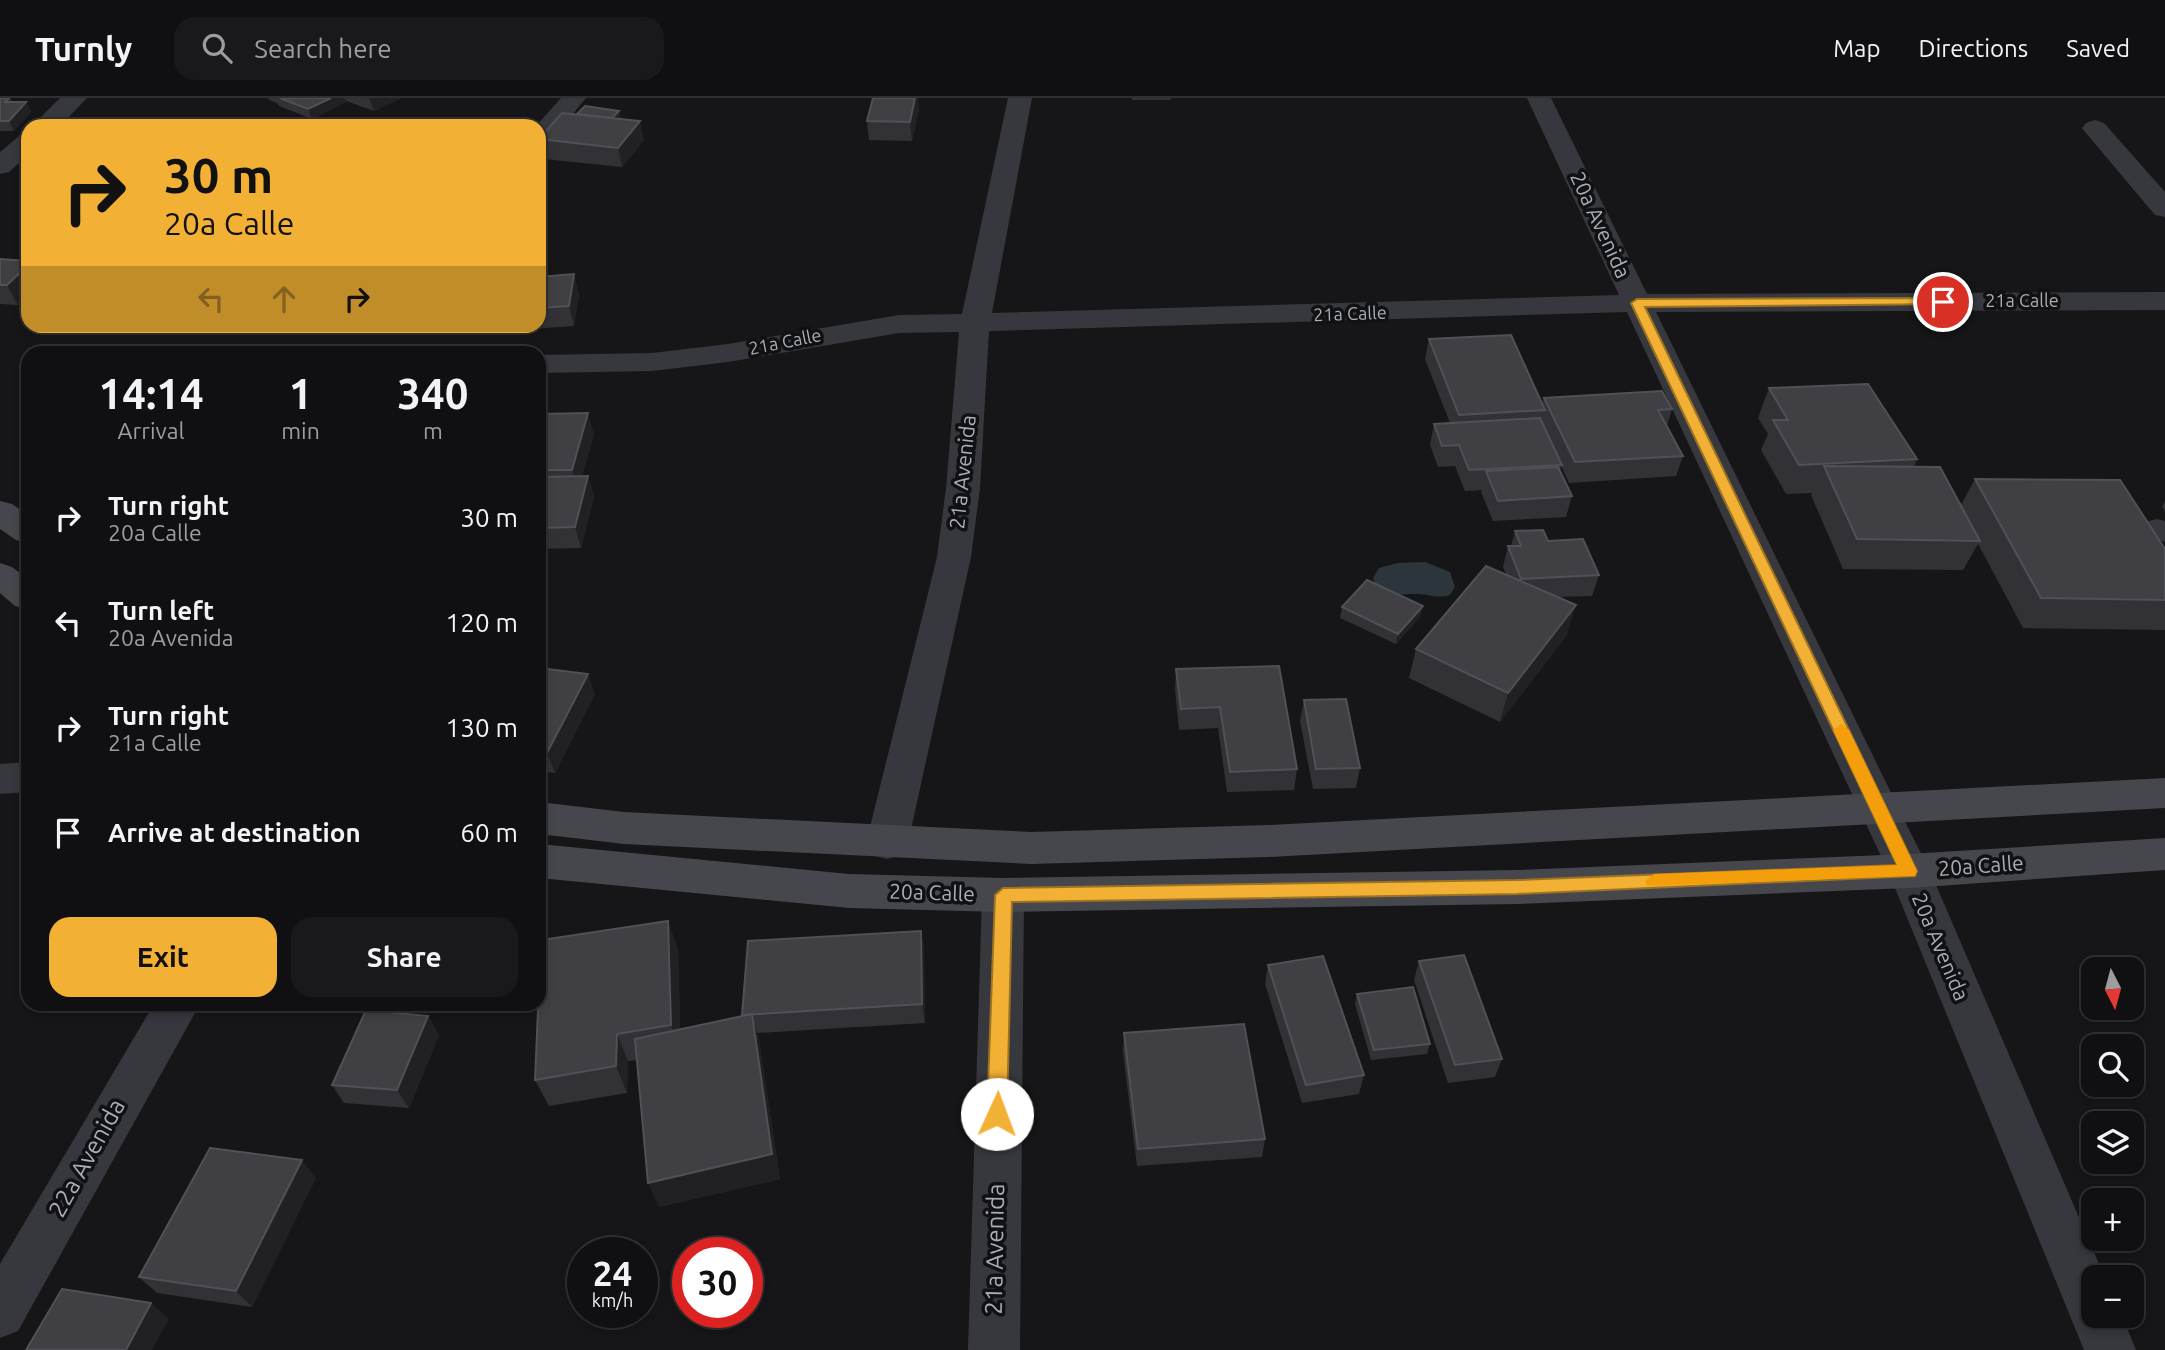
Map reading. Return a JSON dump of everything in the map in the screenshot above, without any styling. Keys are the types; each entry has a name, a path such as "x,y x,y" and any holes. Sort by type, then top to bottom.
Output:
{"main road":[{"path":"0,512 21,527"},
{"path":"0,575 21,592"},
{"path":"546,819 624,828 1031,848 1254,842 2165,793"},
{"name":"20a Calle","path":"546,862 849,891 1003,895 1517,887 1909,871 2165,854"}],"street":[{"path":"52,119 75,98"},
{"path":"546,131 574,98"},
{"name":"21a Avenida","path":"887,843 954,557 963,488 975,321 991,254 1020,98"},
{"name":"20a Avenida","path":"1539,98 1909,871 2081,1280"},
{"path":"2095,128 2165,209"},
{"path":"0,166 16,146"},
{"name":"21a Calle","path":"546,364 652,362 728,353 900,324 975,321 1306,315 1637,303 2165,301"},
{"path":"0,779 21,778"},
{"name":"21a Avenida","path":"994,1350 1003,895"},
{"name":"22a Avenida","path":"0,1313 174,1011"},
{"path":"2101,1328 2110,1350"}],"shaded area":[{"path":"1425,562 1450,572 1455,587 1450,595 1397,595 1377,590 1373,578 1379,568 1398,563"}],"building":[{"path":"0,98 9,98 5,102 26,102 9,121 0,121"},
{"path":"280,98 331,98 308,109"},
{"path":"873,98 915,98 910,122 867,121"},
{"path":"585,106 619,111 612,118 577,114"},
{"path":"562,113 640,121 618,148 546,140 546,131"},
{"path":"0,259 21,260 21,272 7,285 0,285"},
{"path":"574,274 569,306 546,308 546,276"},
{"path":"1511,335 1545,410 1459,415 1429,339"},
{"path":"1868,384 1917,459 1799,465 1773,420 1788,420 1769,388"},
{"path":"1662,391 1672,409 1658,410 1683,456 1575,462 1544,398"},
{"path":"588,413 572,470 546,470 546,414"},
{"path":"1540,418 1562,465 1469,470 1459,445 1442,446 1434,424"},
{"path":"1824,466 1940,467 1980,541 1857,539"},
{"path":"1558,467 1572,496 1498,501 1486,471"},
{"path":"588,476 575,527 546,528 546,477"},
{"path":"1975,479 2120,480 2165,549 2165,600 2041,598"},
{"path":"1543,530 1548,541 1583,539 1599,575 1521,579 1508,546 1521,546 1515,531"},
{"path":"1486,566 1576,605 1508,693 1416,649"},
{"path":"1367,580 1423,606 1398,634 1342,607"},
{"path":"1279,666 1297,769 1230,772 1220,707 1181,709 1176,669"},
{"path":"546,669 588,674 547,753"},
{"path":"1346,699 1360,768 1316,769 1304,700"},
{"path":"668,921 671,1025 617,1034 616,1066 535,1080 538,1011 546,1011 546,939"},
{"path":"921,931 922,1004 742,1015 748,941"},
{"path":"1464,955 1502,1059 1455,1065 1419,961"},
{"path":"1323,956 1364,1075 1306,1085 1268,965"},
{"path":"1413,987 1430,1044 1374,1050 1357,994"},
{"path":"366,1011 428,1016 397,1090 332,1085"},
{"path":"752,1014 772,1154 648,1183 635,1039"},
{"path":"1244,1024 1265,1139 1138,1149 1124,1033"},
{"path":"210,1148 302,1160 236,1291 139,1277"},
{"path":"62,1289 151,1303 126,1350 26,1350"}],"slow traffic":[{"path":"1654,881 1909,871 1841,730"}],"route":[{"path":"997,1114 1003,895 1517,887 1909,871 1637,303 1943,302"}]}
